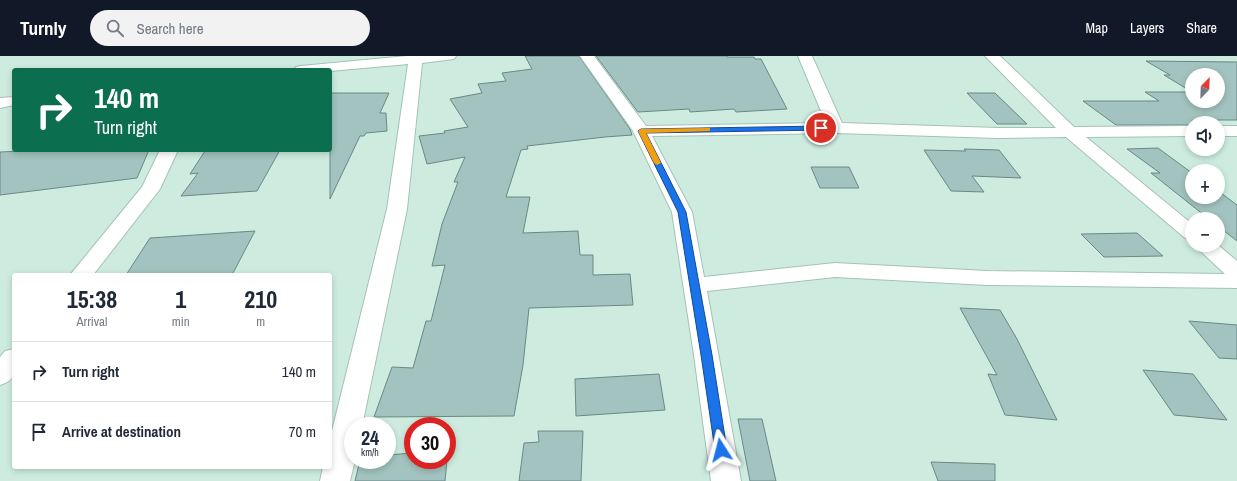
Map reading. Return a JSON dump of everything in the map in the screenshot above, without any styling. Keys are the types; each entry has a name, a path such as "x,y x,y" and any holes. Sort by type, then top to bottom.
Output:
{"street":[{"path":"320,68 448,56"},
{"path":"587,56 641,131 682,212 726,481"},
{"path":"805,56 836,128"},
{"path":"992,56 1070,132 1185,228"},
{"path":"335,481 397,209 416,58"},
{"path":"0,102 12,101"},
{"path":"641,131 836,128 998,133 1185,132"},
{"path":"1225,131 1237,131"},
{"path":"83,273 151,189 168,152"},
{"path":"1213,252 1235,270"},
{"path":"694,285 835,270 987,278 1235,270"},
{"path":"0,375 12,360"}],"building":[{"path":"525,56 579,56 630,129 632,135 527,146 528,149 521,150 506,197 530,197 523,233 578,231 580,255 593,255 593,275 630,274 633,305 529,308 523,365 514,416 374,417 392,367 413,368 426,321 431,321 445,265 432,266 442,224 458,182 454,182 465,157 427,164 419,136 445,133 444,131 468,127 450,99 482,93 478,84 506,81 502,73 532,69"},
{"path":"596,56 754,57 755,59 761,59 787,109 736,112 734,109 690,112 689,109 638,112"},
{"path":"1146,61 1237,62 1237,120 1225,120 1225,116 1185,116 1185,125 1116,125 1083,101 1159,101 1145,92 1185,92 1185,108 1225,108 1225,68 1185,68 1185,88 1164,75 1170,75"},
{"path":"332,93 389,93 380,113 386,113 387,131 366,133 364,136 360,136 330,199"},
{"path":"967,93 995,93 1027,124 997,124"},
{"path":"1158,148 1185,168 1185,200 1151,173 1160,173 1127,149"},
{"path":"964,149 999,150 1021,178 972,176 984,192 951,191 924,150 966,151"},
{"path":"0,152 148,152 137,178 0,195"},
{"path":"204,152 279,152 257,191 181,196 198,173 190,174"},
{"path":"811,167 849,167 859,188 820,188"},
{"path":"1225,196 1237,205 1237,241 1225,232 1225,212 1200,212 1190,204 1225,204"},
{"path":"255,231 233,273 127,273 150,238"},
{"path":"1137,233 1163,256 1104,257 1081,234"},
{"path":"960,308 1000,310 1017,339 1057,420 1005,415 988,374 997,375"},
{"path":"1189,321 1237,325 1237,359 1219,358"},
{"path":"1143,370 1193,374 1227,420 1174,415"},
{"path":"659,374 665,410 576,416 575,379"},
{"path":"738,419 762,419 776,481 750,481"},
{"path":"538,431 583,431 581,481 519,481 524,443 539,442"},
{"path":"396,454 404,454 404,469 446,469 445,481 355,481 358,469 396,469"},
{"path":"931,462 995,464 995,481 938,481"}],"slow traffic":[{"path":"657,163 641,131 707,130"}],"route":[{"path":"721,450 707,355 682,212 641,131 821,128"}]}
